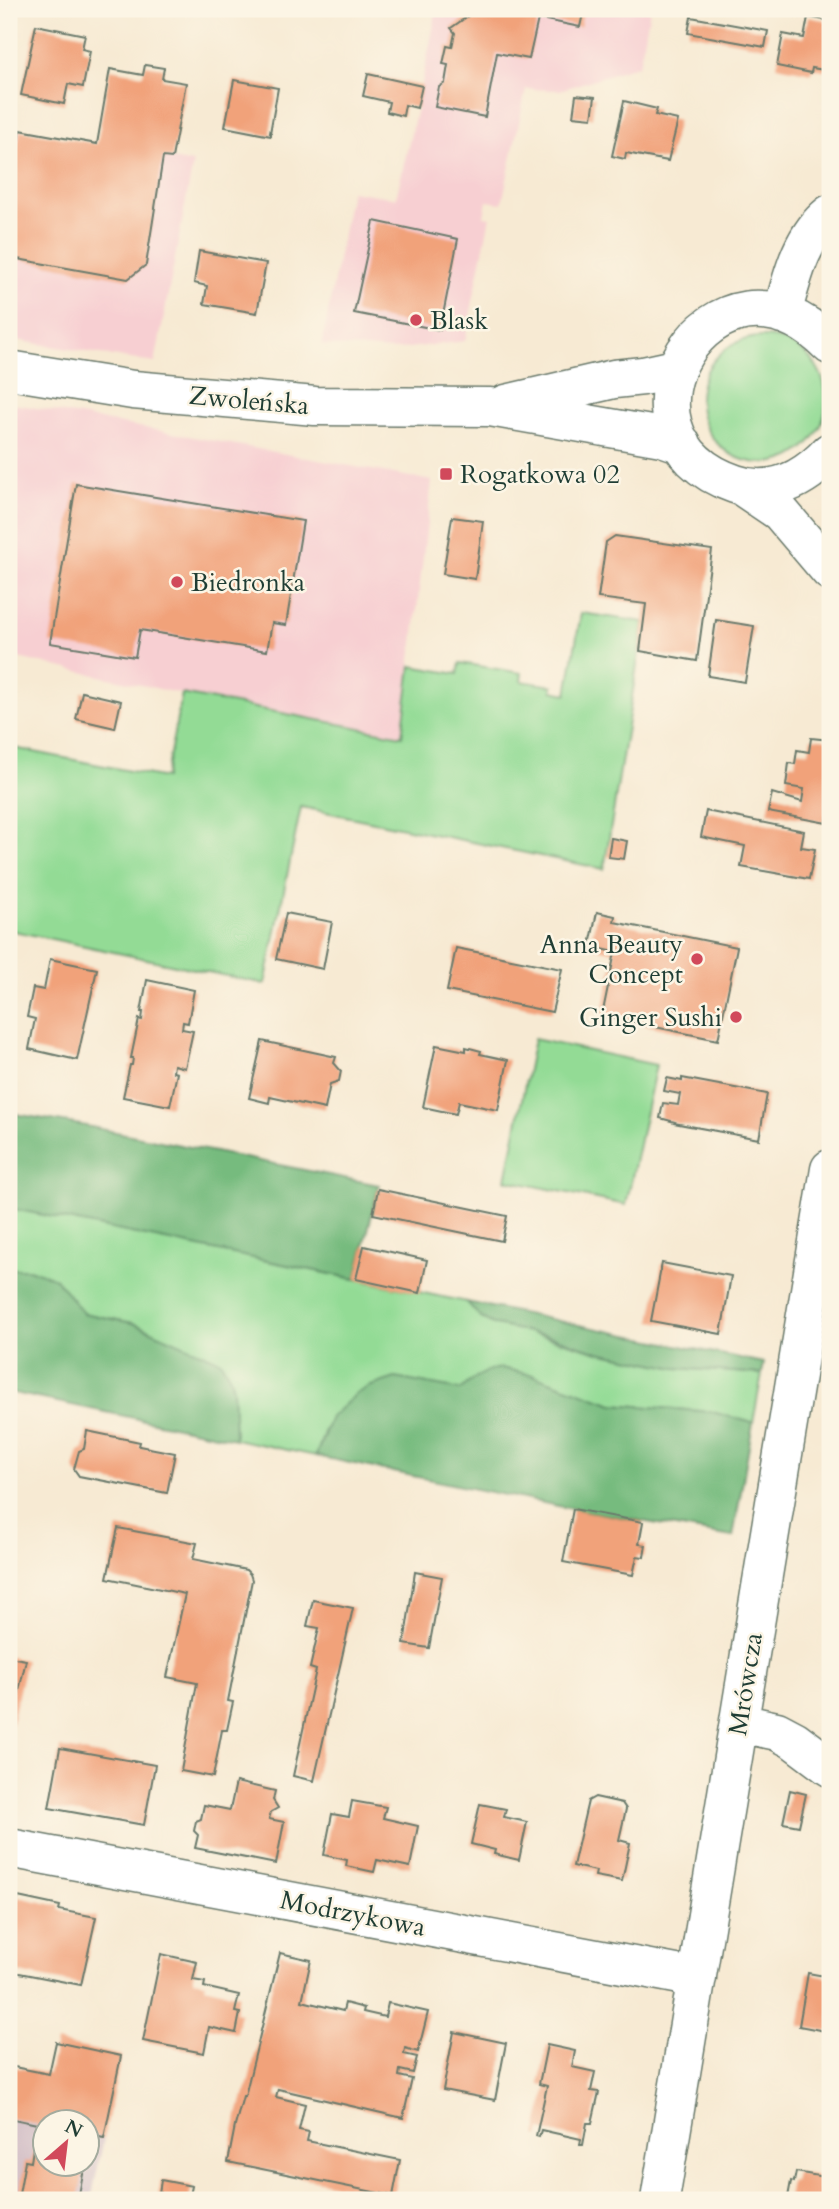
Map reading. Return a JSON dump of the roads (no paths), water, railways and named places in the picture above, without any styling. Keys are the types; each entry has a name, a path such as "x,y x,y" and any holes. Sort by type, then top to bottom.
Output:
{"street":[{"path":"782,314 799,256 813,232 830,214"},
{"path":"830,345 805,323 782,314 750,311 718,320 699,333 685,349 675,369 670,407 682,444 697,464 719,479 743,487 780,512 830,571"},
{"name":"Zwoleńska","path":"490,407 614,379 675,369"},
{"name":"Zwoleńska","path":"9,370 133,390 315,406 490,407 662,437 682,444"},
{"path":"743,487 769,488 793,482 815,469 830,453"},
{"name":"Mrówcza","path":"660,2200 830,1169"},
{"path":"739,1723 777,1731 830,1766"},
{"name":"Modrzykowa","path":"9,1848 696,1978"}],"place":[{"name":"Blask","path":"416,320"},
{"name":"Rogatkowa 02","path":"446,474"},
{"name":"Biedronka","path":"177,582"},
{"name":"Anna Beauty Concept","path":"697,959"},
{"name":"Ginger Sushi","path":"736,1017"}]}
